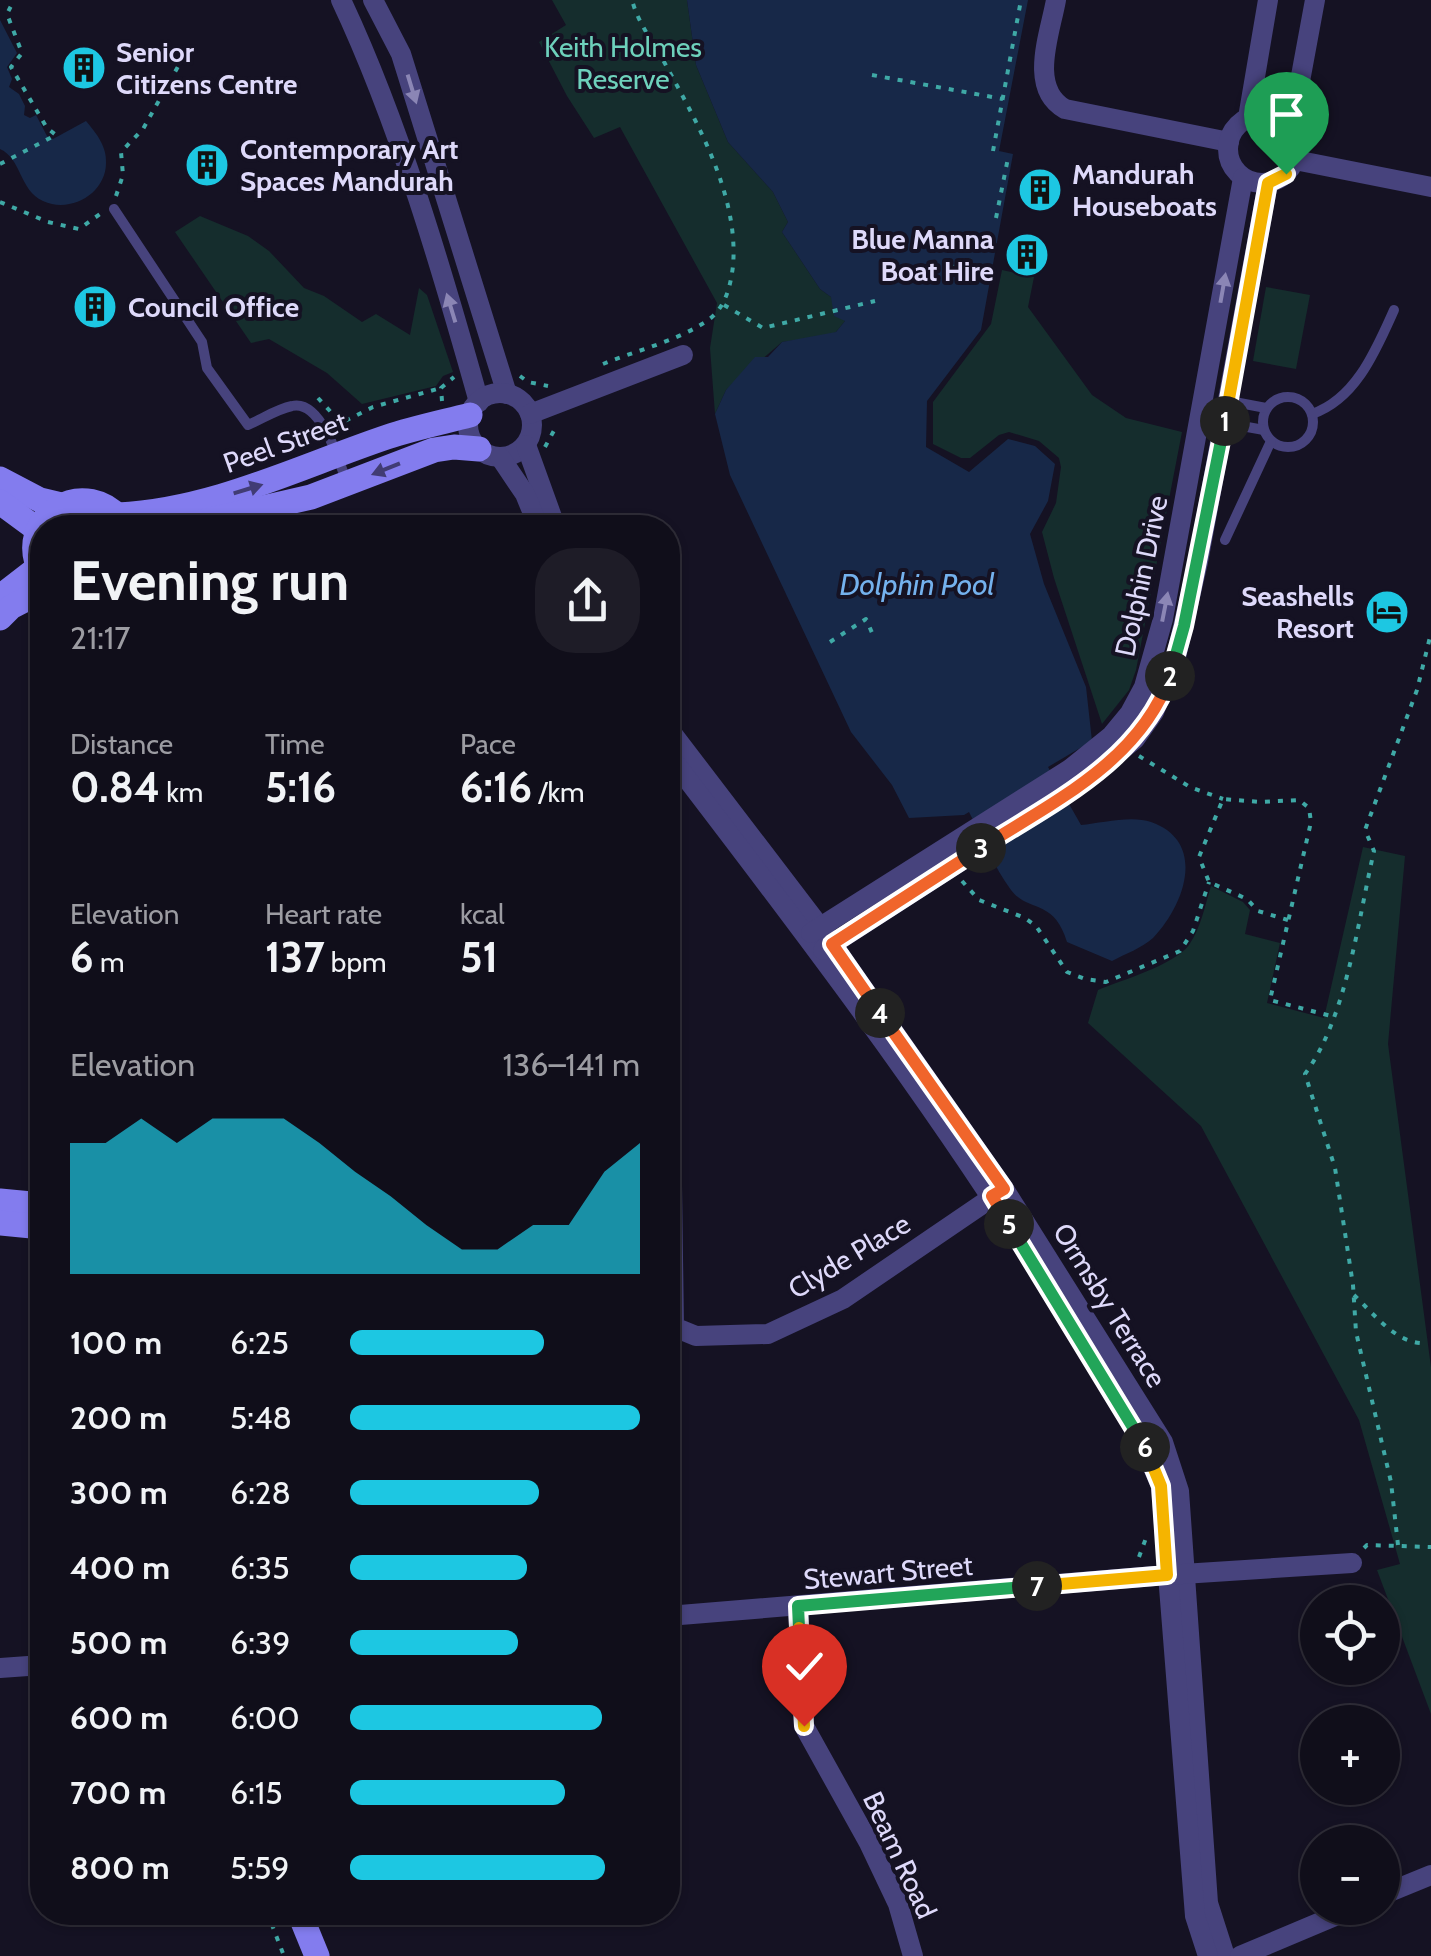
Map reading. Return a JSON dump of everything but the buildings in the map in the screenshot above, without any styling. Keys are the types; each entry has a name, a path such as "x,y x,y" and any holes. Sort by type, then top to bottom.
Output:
{"street":[{"path":"341,0 380,92 470,370 465,413 470,434 525,494 534,515"},
{"path":"373,0 401,54 507,394"},
{"path":"1056,0 1044,75 1046,91 1054,103 1065,109 1229,142"},
{"path":"1248,118 1268,0"},
{"path":"1290,130 1272,116 1248,118 1236,128 1229,142 1230,162 1243,178 1268,183 1286,174 1295,160 1290,130 1315,0"},
{"path":"1295,160 1431,188"},
{"name":"Dolphin Drive","path":"820,940 945,876 1096,761 1130,714 1156,653 1243,178"},
{"name":"Dolphin Drive","path":"820,940 911,870 1144,729 1166,686 1184,626 1268,183"},
{"path":"530,414 683,355"},
{"path":"465,413 487,396 507,394 526,405 530,414 529,454 551,515"},
{"name":"Peel Street","path":"148,515 272,482 465,413"},
{"name":"Peel Street","path":"232,515 312,497 434,450 454,447 490,453"},
{"path":"490,453 529,454"},
{"path":"0,479 40,500 61,505"},
{"path":"50,515 72,501 98,502 114,515"},
{"path":"0,502 30,524"},
{"path":"0,597 30,583"},
{"path":"0,618 30,589"},
{"name":"Ormsby Terrace","path":"680,745 998,1193 1140,1435 1161,1486 1176,1575 1208,1903 1225,1956"},
{"name":"Ormsby Terrace","path":"680,769 820,940"},
{"name":"Clyde Place","path":"680,1329 696,1336 768,1334 843,1299 998,1193"},
{"path":"0,1201 30,1204"},
{"path":"0,1222 30,1226"},
{"name":"Stewart Street","path":"680,1615 1126,1578 1352,1564"},
{"name":"Ormsby Terrace","path":"1176,1575 1195,1916 1208,1956"},
{"name":"Beam Road","path":"798,1606 804,1726 898,1904 913,1956"},
{"path":"0,1668 30,1666"},
{"path":"1400,1888 1431,1875"},
{"path":"288,1925 300,1956"},
{"path":"304,1925 317,1956"},
{"path":"1240,1956 1314,1925"}],"lane":[{"path":"114,209 202,342 207,368 248,425 294,405 306,407 316,414 348,485"},
{"path":"1312,414 1330,408 1369,364 1394,310"},
{"path":"1291,396 1304,402 1312,414 1313,427 1307,439 1296,446 1283,447 1271,441 1262,419 1266,408 1277,399 1291,396"},
{"path":"1229,401 1266,408"},
{"path":"1225,423 1264,430"},
{"path":"1224,540 1271,441"}],"path":[{"path":"0,164 56,135 47,128 11,68 22,53 7,14 14,0"},
{"path":"599,366 704,324 723,305 731,283 734,249 728,198 664,61 636,16 632,0"},
{"path":"993,151 1021,0"},
{"path":"0,202 48,222 79,229 111,206 123,175 121,152 143,129 180,62"},
{"path":"872,75 1003,99"},
{"path":"996,218 1008,158"},
{"path":"945,236 990,246"},
{"path":"949,266 968,270 973,242"},
{"path":"723,305 764,328 875,301"},
{"path":"496,360 509,358 516,372 528,382 547,386 560,420 548,436 543,456 529,454"},
{"path":"311,395 328,405 341,423 373,408 441,388 448,380 470,370"},
{"path":"441,388 465,413"},
{"path":"830,642 866,619 873,635"},
{"path":"1398,1545 1391,1482 1356,1332 1335,1168 1305,1074 1321,1052 1333,1016 1374,850 1365,830 1417,690 1431,634"},
{"path":"1130,756 1138,755 1190,786 1223,800 1299,800 1309,808 1311,822 1270,1000 1333,1016"},
{"path":"945,876 979,900 1036,926 1067,972 1106,982 1180,951 1192,931 1208,882 1199,857 1223,800"},
{"path":"1208,882 1246,899 1258,912 1288,920"},
{"path":"1354,1295 1401,1338 1413,1344 1426,1343"},
{"path":"1126,1578 1126,1566 1141,1554 1146,1535"},
{"path":"1352,1564 1368,1544 1431,1547"},
{"path":"272,1925 284,1956"}],"green space":[{"name":"Keith Holmes Reserve","path":"552,0 687,0 696,65 728,142 773,192 788,222 782,232 845,321 827,336 782,342 726,390 715,414 710,348 717,303 620,127 594,138 567,96 539,42 566,25"},
{"path":"200,216 248,236 269,251 304,288 324,296 362,322 376,314 410,335 419,288 427,295 453,372 443,376 436,386 362,404 327,373 269,339 251,343 175,232"},
{"path":"1002,270 1034,277 1028,307 1092,395 1126,418 1182,432 1136,670 1129,690 1102,724 1042,532 1056,503 1059,458 1039,441 1009,432 999,435 970,458 961,458 933,444 933,402 991,324"},
{"path":"1266,287 1310,295 1296,369 1253,361"},
{"path":"1363,847 1405,856 1388,1044 1431,1367 1431,1714 1400,1631 1400,1585 1383,1585 1377,1570 1400,1564 1359,1420 1201,1126 1088,1023 1098,990 1160,965 1189,945 1211,886 1243,902 1250,910 1245,934 1280,943 1267,1003 1324,1018"}],"water":[{"name":"Dolphin Pool","path":"687,0 1028,0 999,151 1013,154 981,330 927,401 926,447 969,472 1008,439 1035,446 1055,464 1048,501 1030,534 1044,584 1086,687 1092,741 1048,767 1081,825 1126,819 1151,822 1169,831 1180,844 1185,859 1181,893 1164,925 1149,942 1112,961 1067,942 1062,928 1048,912 1025,902 1011,890 969,812 909,818 892,785 851,732 730,475 715,414 726,390 755,357 768,357 782,342 836,332 845,321 834,316 831,297 820,289 782,232 788,222 773,192 728,142 696,65"},
{"path":"0,20 17,53 7,67 12,79 9,87 19,94 25,106 24,115 36,115 47,136 53,139 86,121 103,145 106,163 100,183 75,203 54,204 35,196 13,160 0,149"}],"place":[{"name":"Senior Citizens Centre","path":"84,68"},
{"name":"Contemporary Art Spaces Mandurah","path":"207,165"},
{"name":"Mandurah Houseboats","path":"1040,190"},
{"name":"Blue Manna Boat Hire","path":"1027,255"},
{"name":"Council Office","path":"95,307"},
{"name":"Seashells Resort","path":"1387,612"}],"route":[{"path":"804,1726 798,1606 1167,1575 1161,1486 1140,1435 992,1196 1004,1189 832,944 1080,784 1144,729 1166,686 1184,626 1268,183 1286,174"}]}
